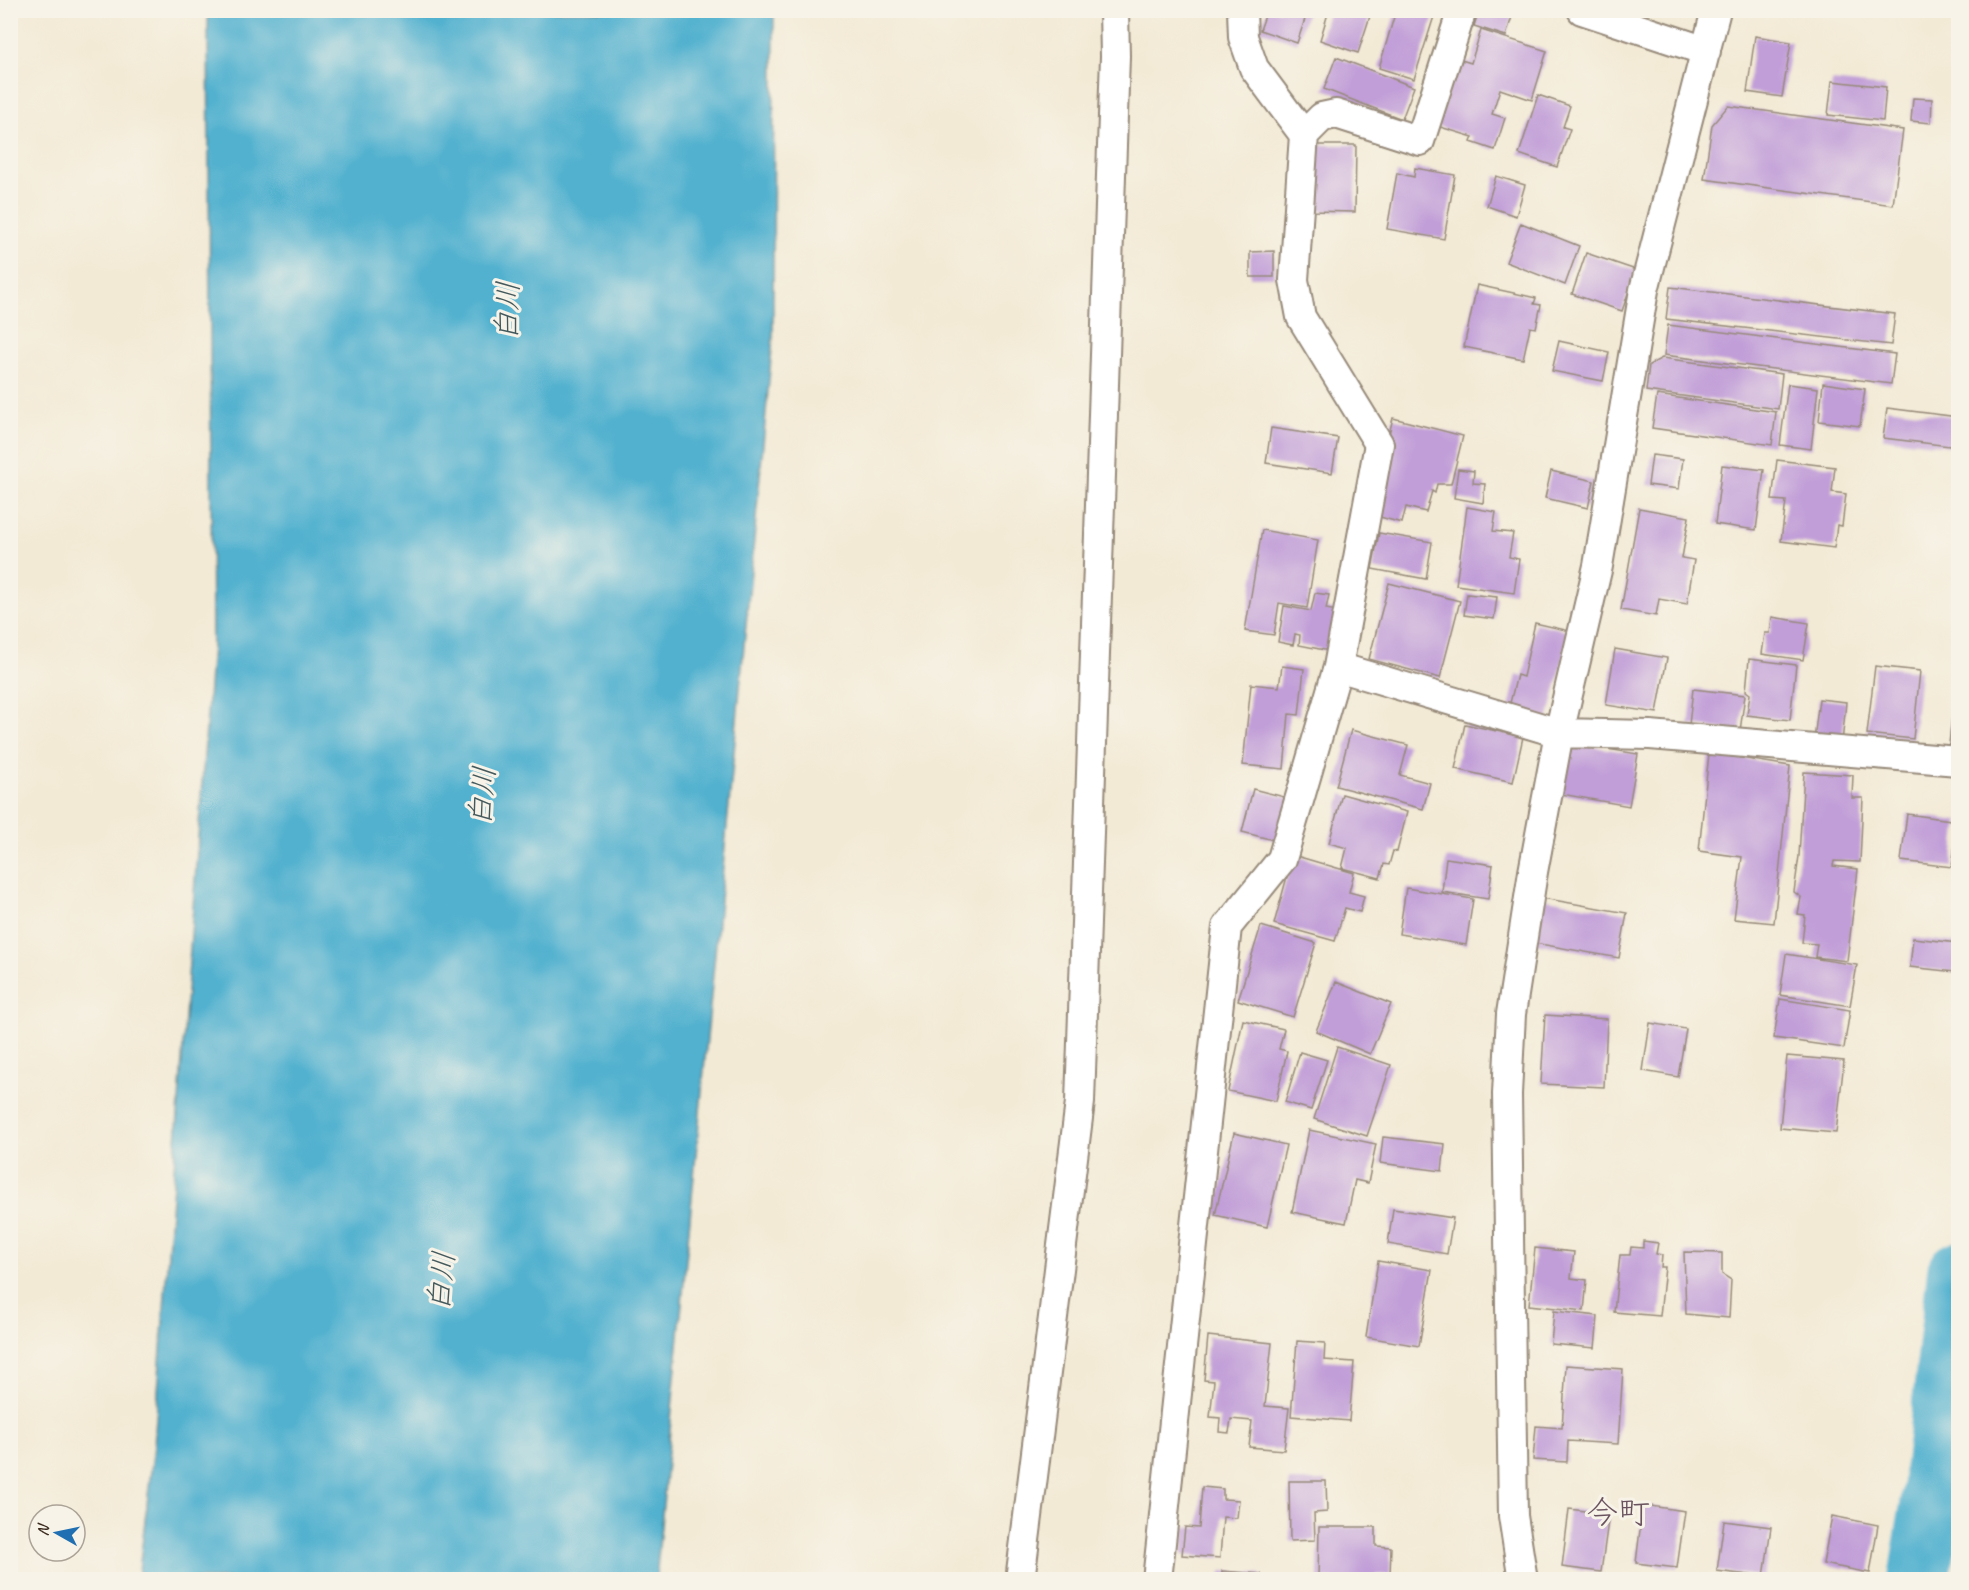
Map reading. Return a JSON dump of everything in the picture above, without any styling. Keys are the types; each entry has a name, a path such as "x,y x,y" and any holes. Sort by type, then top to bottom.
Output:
{"street":[{"path":"1020,1580 1080,1102 1115,80 1114,10"},
{"path":"1157,1580 1227,927 1282,859 1338,667 1379,444 1301,317 1294,280 1304,135 1254,68 1243,37 1242,10"},
{"path":"1304,135 1322,117 1336,114 1420,141 1462,10"},
{"path":"1582,10 1706,51"},
{"path":"1523,1580 1513,1516 1508,1071 1511,1014 1533,872 1559,733 1598,566 1644,290 1716,10"},
{"path":"1338,667 1559,733 1650,735 1959,761"}],"water":[{"name":"白川","path":"208,11 774,11 773,338 656,1579 138,1579 154,1446 212,645"}],"building":[{"path":"1267,10 1308,10 1297,43 1260,30"},
{"path":"1329,10 1372,10 1358,53 1320,40"},
{"path":"1396,10 1436,10 1414,79 1379,68"},
{"path":"1479,10 1514,10 1506,36 1474,26"},
{"path":"1481,30 1547,51 1532,100 1500,89 1492,114 1505,118 1495,150 1471,142 1473,137 1437,126 1458,59 1471,63"},
{"path":"1755,36 1791,42 1782,97 1747,92"},
{"path":"1336,57 1414,87 1402,119 1324,89"},
{"path":"1832,81 1886,87 1883,121 1828,115"},
{"path":"1538,95 1570,106 1563,127 1570,129 1557,167 1519,154"},
{"path":"1913,98 1932,99 1931,123 1911,121"},
{"path":"1728,106 1903,130 1893,205 1704,179 1712,125"},
{"path":"1311,145 1356,145 1355,212 1309,211"},
{"path":"1415,168 1455,175 1444,239 1387,229 1397,173 1414,177"},
{"path":"1496,176 1525,185 1516,216 1487,206"},
{"path":"1521,223 1579,246 1565,285 1506,262"},
{"path":"1274,251 1274,277 1250,277 1250,252"},
{"path":"1586,253 1636,270 1622,311 1572,294"},
{"path":"1477,285 1536,298 1534,304 1541,305 1536,328 1530,327 1523,359 1464,347"},
{"path":"1670,287 1895,314 1891,345 1666,319"},
{"path":"1668,325 1895,354 1891,384 1664,355"},
{"path":"1559,341 1609,352 1603,381 1552,371"},
{"path":"1662,358 1782,374 1778,409 1646,391 1649,365"},
{"path":"1823,383 1865,389 1860,426 1819,421"},
{"path":"1788,384 1818,388 1811,449 1780,445"},
{"path":"1657,395 1776,412 1772,445 1652,428"},
{"path":"1887,408 1958,417 1958,447 1883,438"},
{"path":"1393,418 1463,436 1451,484 1437,484 1435,493 1432,491 1426,512 1406,507 1402,523 1369,514"},
{"path":"1271,428 1338,438 1332,473 1266,463"},
{"path":"1652,455 1683,459 1679,489 1648,485"},
{"path":"1777,460 1835,467 1832,492 1846,494 1842,526 1837,525 1834,548 1781,541 1786,501 1772,500"},
{"path":"1722,465 1764,470 1756,530 1715,524"},
{"path":"1458,469 1474,471 1473,483 1485,484 1483,503 1454,498"},
{"path":"1551,471 1594,481 1588,508 1545,498"},
{"path":"1467,507 1496,512 1493,531 1513,533 1509,557 1519,559 1514,593 1456,585"},
{"path":"1639,508 1689,517 1682,558 1694,560 1687,604 1659,599 1656,616 1621,610"},
{"path":"1262,530 1318,540 1307,608 1279,603 1274,635 1245,631"},
{"path":"1379,533 1432,542 1426,579 1372,569"},
{"path":"1389,583 1460,601 1440,678 1369,659"},
{"path":"1315,593 1329,595 1326,609 1342,612 1335,652 1299,645 1300,635 1295,634 1293,645 1278,642 1284,606 1311,611"},
{"path":"1467,594 1497,597 1494,619 1464,615"},
{"path":"1772,617 1809,623 1803,660 1762,654 1765,633 1770,633"},
{"path":"1535,623 1570,631 1548,721 1508,711 1517,675 1523,677"},
{"path":"1615,649 1667,658 1657,713 1606,705"},
{"path":"1749,659 1796,665 1790,720 1747,715 1750,694 1746,691"},
{"path":"1282,666 1304,669 1299,715 1289,714 1284,769 1243,765 1251,684 1279,687"},
{"path":"1875,666 1920,671 1913,739 1867,734"},
{"path":"1693,689 1745,695 1740,731 1689,725"},
{"path":"1819,699 1846,702 1842,743 1814,740"},
{"path":"1952,715 1958,716 1958,745 1949,744"},
{"path":"1465,724 1523,737 1513,782 1455,769"},
{"path":"1351,730 1408,745 1400,775 1430,783 1423,809 1336,786"},
{"path":"1570,743 1638,754 1629,806 1561,794"},
{"path":"1709,753 1790,766 1774,923 1734,919 1742,857 1699,851"},
{"path":"1804,772 1853,775 1852,798 1863,798 1860,862 1834,861 1833,866 1858,869 1847,961 1815,957 1817,944 1802,943 1805,915 1798,914 1801,897 1794,892 1799,856"},
{"path":"1253,789 1292,799 1281,842 1242,832"},
{"path":"1342,794 1407,812 1397,852 1393,851 1389,865 1384,864 1380,878 1342,868 1347,848 1329,843"},
{"path":"1907,814 1958,821 1952,867 1901,861"},
{"path":"1293,855 1354,873 1349,892 1364,896 1360,912 1345,908 1335,941 1274,924"},
{"path":"1446,858 1493,865 1488,899 1442,892"},
{"path":"1406,888 1473,899 1466,945 1399,934"},
{"path":"1542,898 1627,913 1619,958 1534,943"},
{"path":"1261,926 1316,943 1293,1017 1238,1000"},
{"path":"1913,938 1958,943 1955,972 1910,967"},
{"path":"1786,954 1857,965 1850,1006 1780,995"},
{"path":"1336,982 1391,1004 1370,1054 1316,1031"},
{"path":"1780,999 1850,1010 1844,1048 1774,1038"},
{"path":"1545,1015 1607,1019 1604,1087 1541,1084"},
{"path":"1243,1020 1284,1029 1279,1049 1287,1051 1276,1101 1228,1091"},
{"path":"1650,1023 1686,1029 1678,1077 1643,1071"},
{"path":"1337,1047 1391,1065 1367,1136 1314,1119"},
{"path":"1300,1052 1327,1060 1311,1110 1285,1102"},
{"path":"1787,1056 1844,1061 1836,1133 1780,1128"},
{"path":"1309,1130 1376,1144 1368,1183 1355,1180 1346,1223 1292,1212"},
{"path":"1234,1133 1286,1145 1267,1227 1215,1215"},
{"path":"1383,1137 1445,1144 1442,1171 1380,1163"},
{"path":"1393,1209 1453,1218 1447,1254 1388,1244"},
{"path":"1643,1241 1658,1243 1656,1254 1662,1255 1661,1267 1665,1267 1660,1316 1614,1312 1620,1255 1630,1255 1631,1247 1643,1248"},
{"path":"1535,1248 1574,1252 1571,1278 1587,1280 1584,1311 1529,1305"},
{"path":"1684,1252 1722,1253 1722,1274 1731,1280 1729,1318 1686,1314"},
{"path":"1378,1261 1432,1270 1419,1346 1366,1337"},
{"path":"1554,1311 1598,1316 1595,1348 1551,1344"},
{"path":"1208,1336 1272,1343 1265,1406 1289,1408 1284,1450 1249,1447 1252,1421 1231,1419 1229,1433 1219,1432 1220,1418 1210,1417 1214,1381 1204,1380"},
{"path":"1297,1341 1325,1343 1324,1360 1354,1362 1349,1421 1291,1416"},
{"path":"1566,1365 1623,1369 1618,1444 1568,1441 1567,1462 1533,1460 1536,1426 1562,1428"},
{"path":"1289,1481 1326,1481 1327,1512 1314,1513 1315,1540 1290,1541"},
{"path":"1202,1487 1223,1489 1223,1499 1239,1500 1237,1518 1223,1517 1220,1558 1182,1555 1185,1527 1199,1528"},
{"path":"1643,1505 1685,1511 1677,1568 1636,1563"},
{"path":"1569,1509 1609,1514 1601,1572 1562,1567"},
{"path":"1832,1516 1878,1525 1870,1573 1823,1564"},
{"path":"1724,1521 1771,1527 1764,1577 1717,1571"},
{"path":"1319,1527 1376,1527 1376,1546 1391,1547 1390,1575 1376,1575 1376,1580 1318,1580"},
{"path":"1222,1571 1261,1574 1261,1580 1221,1580"}],"waterway":[{"path":"1919,1580 1932,1500 1958,1272"}],"district":[{"name":"今町","path":"1618,1512"}]}
